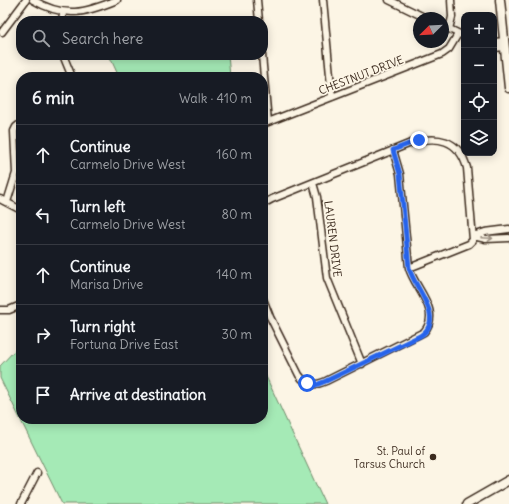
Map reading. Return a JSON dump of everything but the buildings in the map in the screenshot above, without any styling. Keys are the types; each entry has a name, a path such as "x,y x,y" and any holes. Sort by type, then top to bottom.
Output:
{"street":[{"path":"2,32 26,0"},
{"path":"33,0 63,13 90,10 117,0"},
{"path":"257,0 259,16"},
{"path":"323,0 332,97"},
{"path":"389,0 414,12"},
{"path":"449,22 452,17 451,0"},
{"path":"500,0 509,88"},
{"path":"449,29 461,35"},
{"name":"CHESTNUT DRIVE","path":"268,122 442,54 449,49 461,35"},
{"path":"497,43 505,44"},
{"path":"497,47 505,44"},
{"path":"64,60 70,72"},
{"path":"262,60 263,72"},
{"path":"7,202 16,173 14,131 16,127"},
{"path":"268,202 411,143 431,138 441,140 454,146 462,155 467,168 473,240 469,244 409,268"},
{"path":"268,312 299,375 307,383 319,384 362,364 420,336 428,326 431,319 431,312 413,279 409,268 400,174 393,150"},
{"name":"LAUREN DRIVE","path":"313,182 317,197 327,278 362,364"},
{"path":"0,199 16,207"},
{"path":"473,236 485,232 509,229"},
{"path":"473,236 486,239 509,238"},
{"path":"0,310 4,311 16,307"},
{"path":"21,504 37,473"},
{"path":"466,504 509,480"}],"green space":[{"path":"111,60 228,60 230,72 117,72"},
{"path":"16,350 16,411 0,378 0,366"},
{"path":"268,381 325,504 62,504 23,424 268,424"}],"place":[{"name":"St. Paul of Tarsus Church","path":"433,457"}],"route":[{"path":"307,383 310,385 316,385 326,381 420,336 428,326 431,319 431,312 413,279 409,268 400,174 393,150 419,140"}]}
